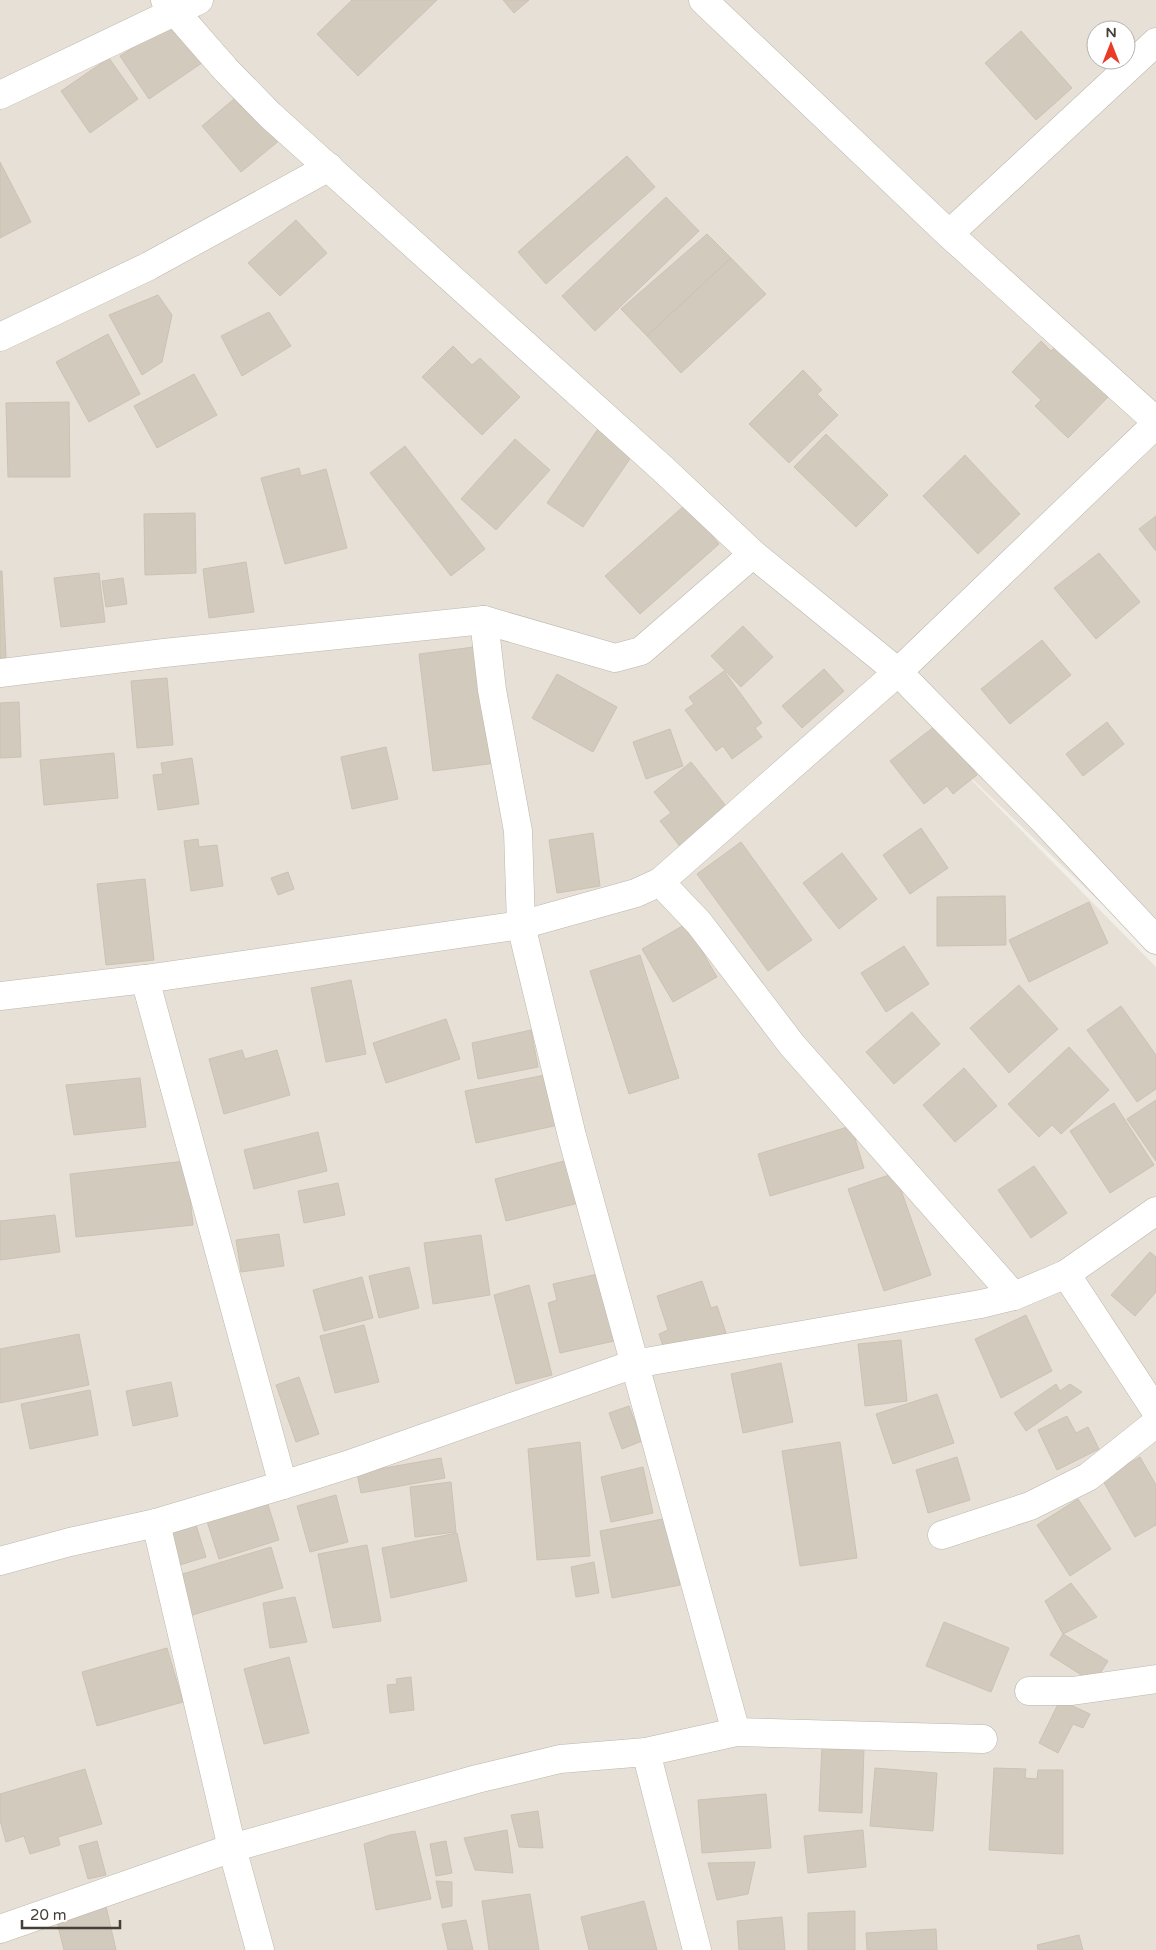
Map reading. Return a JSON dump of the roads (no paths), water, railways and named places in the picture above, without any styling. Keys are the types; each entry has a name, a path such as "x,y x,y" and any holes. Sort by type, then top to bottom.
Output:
{"street":[{"path":"0,95 170,6 199,0"},
{"path":"0,996 145,979 520,925 636,894 660,882 898,672 1156,423 949,234 703,0"},
{"path":"170,6 226,70 270,115 656,462 753,554 898,672 1156,940"},
{"path":"949,234 1156,42"},
{"path":"0,337 149,266 329,167"},
{"path":"0,673 164,653 484,620 615,658 641,651 753,554"},
{"path":"484,620 492,690 518,831 520,925 572,1136 736,1732"},
{"path":"660,882 699,923 792,1045 1014,1296"},
{"path":"145,979 283,1485"},
{"path":"0,1561 70,1542 156,1523 283,1485 353,1463 634,1364 1014,1296 1066,1274 1156,1211"},
{"path":"1066,1274 1156,1411"},
{"path":"942,1534 1030,1506 1080,1481 1156,1423"},
{"path":"156,1523 232,1848 260,1950"},
{"path":"1029,1691 1072,1691 1156,1679"},
{"path":"0,1929 232,1848 477,1779 560,1759 646,1752 736,1732 982,1739"},
{"path":"646,1752 696,1950"}]}
